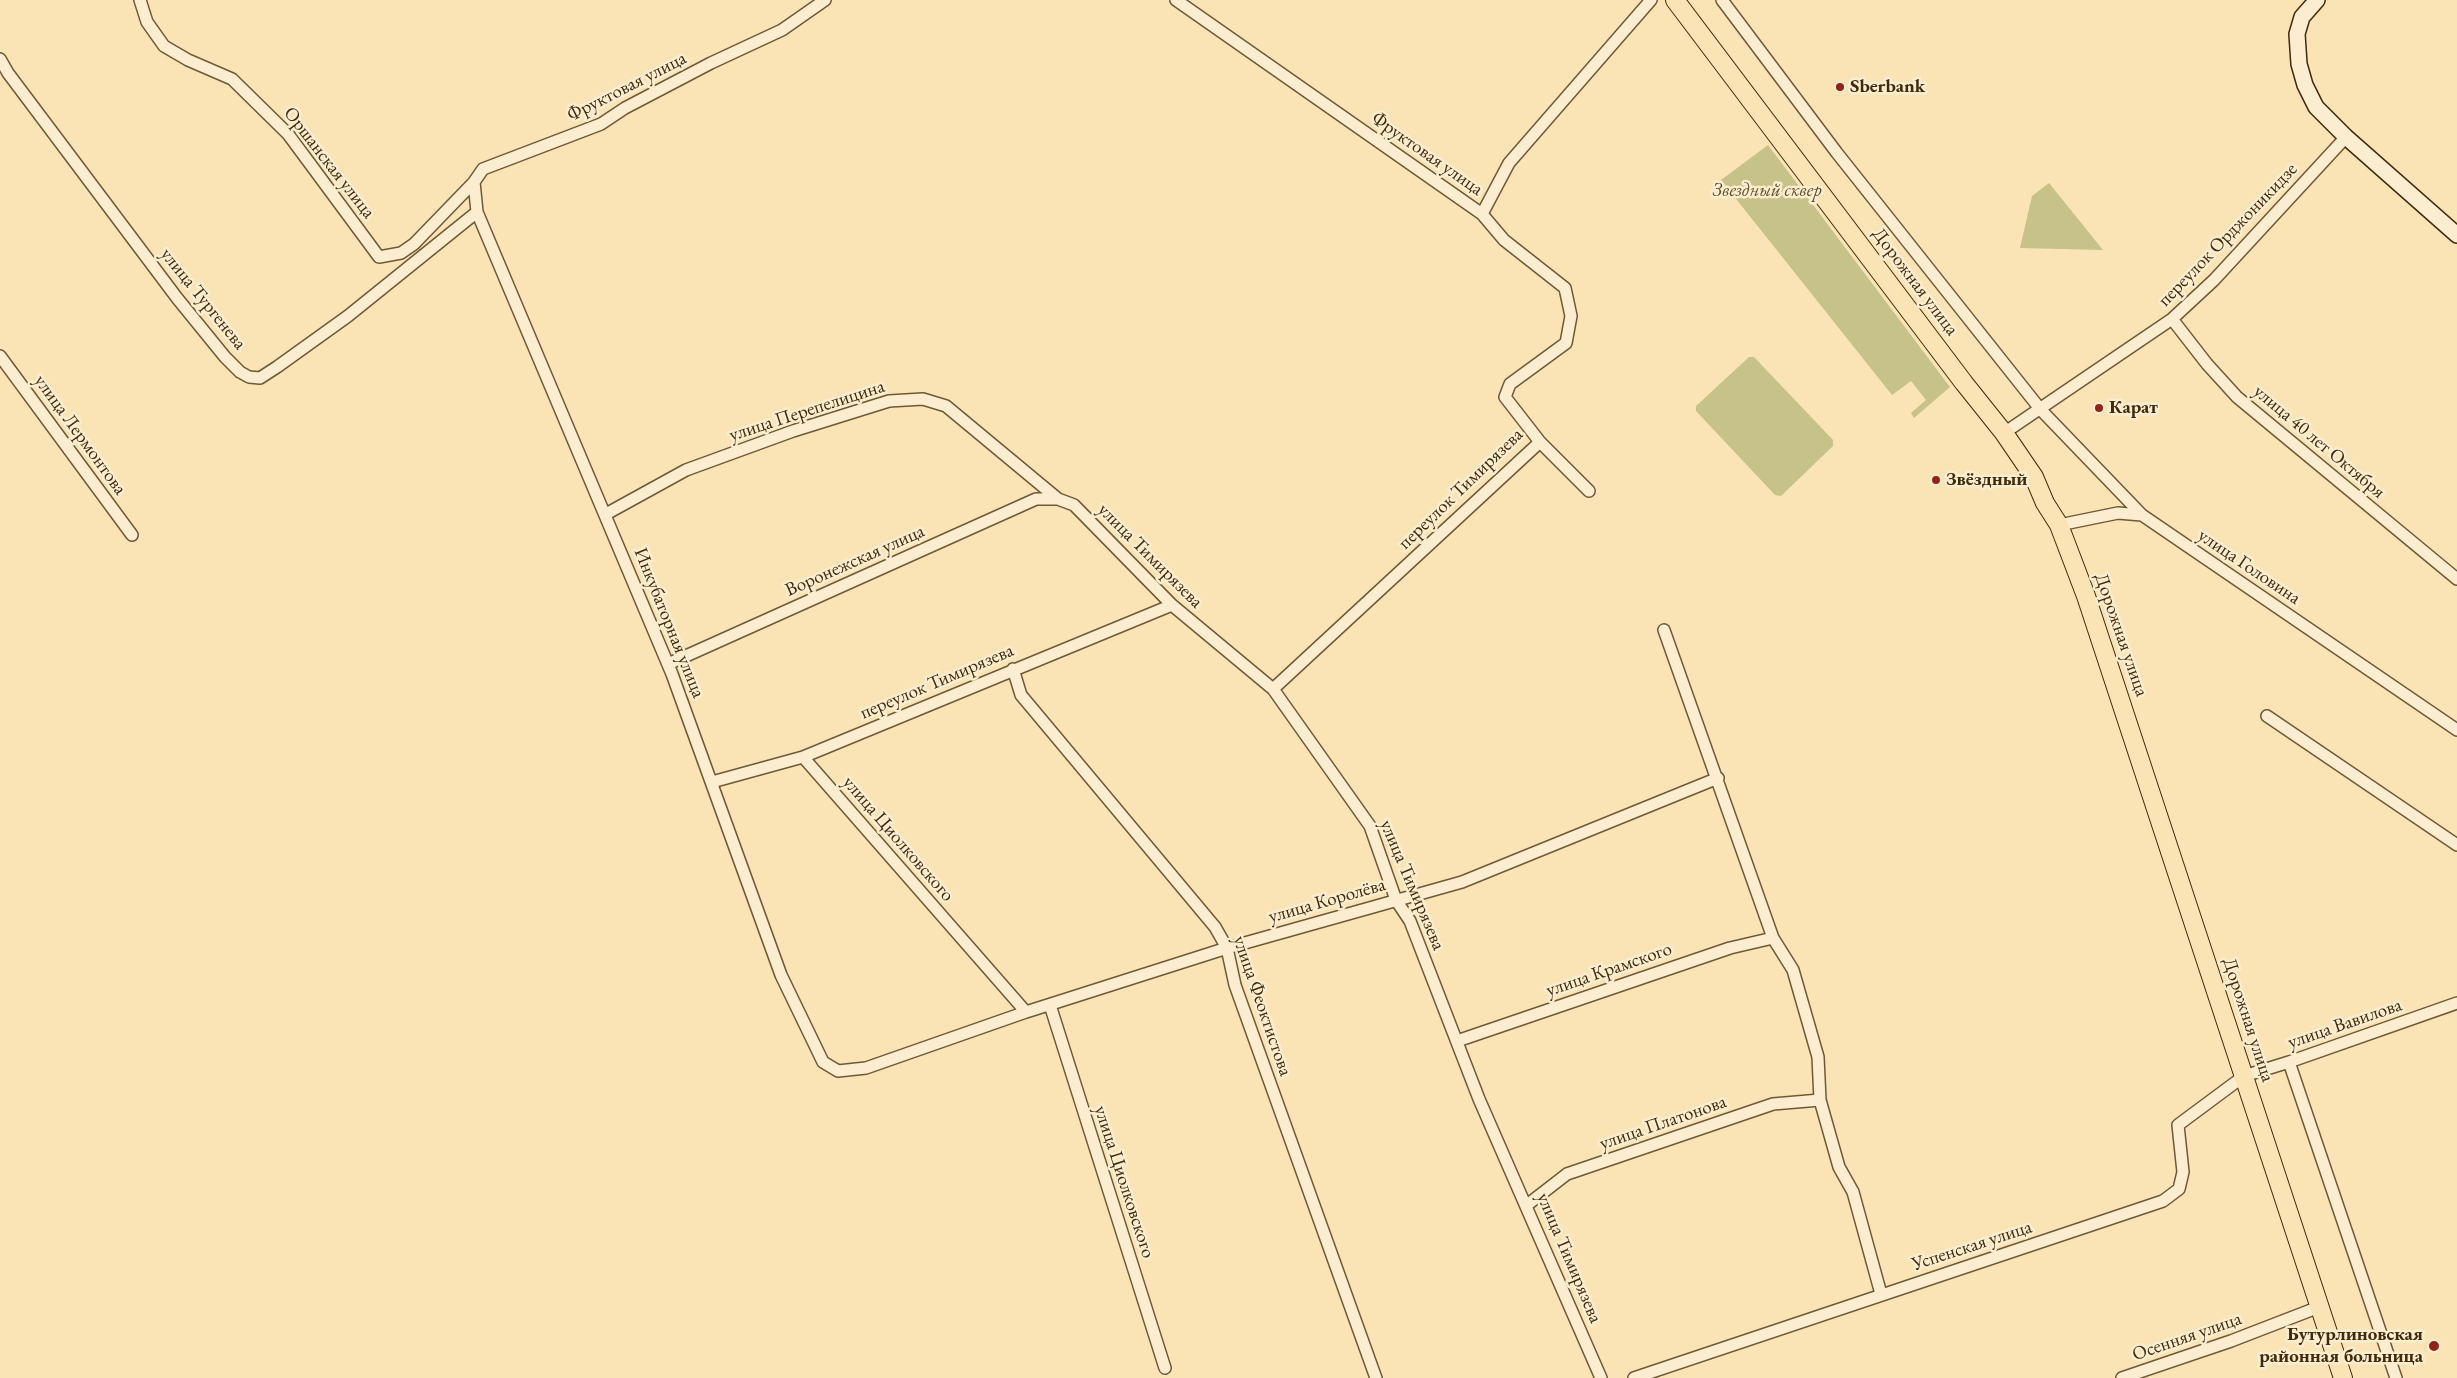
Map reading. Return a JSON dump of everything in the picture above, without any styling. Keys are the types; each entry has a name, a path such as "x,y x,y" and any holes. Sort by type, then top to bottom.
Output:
{"main road":[{"name":"Дорожная улица","path":"1674,0 1964,383 2004,433 2034,476 2045,503 2060,525 2089,605 2343,1378"},
{"path":"2317,0 2302,18 2297,34 2299,64 2305,85 2316,106 2346,137 2457,235"}],"street":[{"name":"Оршанская улица","path":"140,0 147,22 164,46 188,60 232,79 288,134 379,257"},
{"name":"Фруктовая улица","path":"379,257 401,253 414,244 474,182 483,169 601,124 625,108 711,62 782,30 824,0"},
{"name":"Фруктовая улица","path":"1176,0 1482,214 1510,163 1651,0"},
{"name":"улица Головина","path":"1722,0 1837,153 2041,410 2142,515 2457,730"},
{"name":"улица Тургенева","path":"0,59 8,73 177,298 225,357 240,372 249,377 260,378 277,368 348,316 476,212"},
{"name":"переулок Орджоникидзе","path":"2004,433 2041,410 2172,319 2214,280 2346,137"},
{"name":"Инкубаторная улица","path":"474,182 476,212 606,514 668,664 781,975 823,1062 838,1071"},
{"name":"переулок Тимирязева","path":"1273,689 1540,442 1505,397 1510,384 1566,343 1571,316 1565,288 1504,240 1482,214"},
{"name":"улица 40 лет Октября","path":"2172,319 2207,364 2237,397 2457,579"},
{"name":"улица Лермонтова","path":"0,356 132,535"},
{"name":"улица Перепелицина","path":"606,514 686,470 792,431 889,402 923,399 946,406 1058,499"},
{"path":"1540,442 1589,491"},
{"name":"Воронежская улица","path":"668,664 1036,499 1058,499"},
{"name":"улица Тимирязева","path":"1058,499 1074,506 1172,605 1273,689 1370,826 1396,900 1410,920 1479,1099 1527,1205 1601,1378"},
{"path":"2060,525 2118,513 2142,515"},
{"name":"переулок Тимирязева","path":"712,782 803,757 1172,605"},
{"path":"1664,630 1718,778 1773,938 1793,970 1818,1058 1820,1100 1839,1168 1853,1192 1881,1294"},
{"name":"улица Феоктистова","path":"1013,669 1021,696 1216,927 1227,948 1235,985 1376,1378"},
{"path":"2267,716 2457,845"},
{"name":"улица Циолковского","path":"803,757 1026,1012"},
{"name":"улица Королёва","path":"838,1071 866,1068 1026,1012 1050,1006 1227,948 1462,882 1718,778"},
{"name":"улица Крамского","path":"1457,1041 1730,948 1773,938"},
{"name":"улица Вавилова","path":"2244,1076 2457,1003"},
{"name":"улица Циолковского","path":"1050,1006 1165,1368"},
{"path":"2289,1062 2396,1378"},
{"name":"Успенская улица","path":"1634,1378 2163,1201 2179,1189 2183,1172 2178,1125 2244,1076"},
{"name":"улица Платонова","path":"1527,1205 1567,1174 1773,1104 1820,1100"},
{"name":"Осенняя улица","path":"2122,1378 2231,1342 2319,1307"}],"green space":[{"name":"Звездный сквер","path":"1768,145 1950,387 1914,418 1911,413 1926,400 1911,381 1892,395 1721,180"},
{"path":"2049,183 2103,250 2020,248 2032,196"},
{"path":"1749,357 1754,357 1833,440 1833,446 1781,496 1775,495 1696,411 1696,406"}],"place":[{"name":"Sberbank","path":"1840,87"},
{"name":"Карат","path":"2099,408"},
{"name":"Звёздный","path":"1936,480"},
{"name":"Бутурлиновская районная больница","path":"2434,1346"}]}
